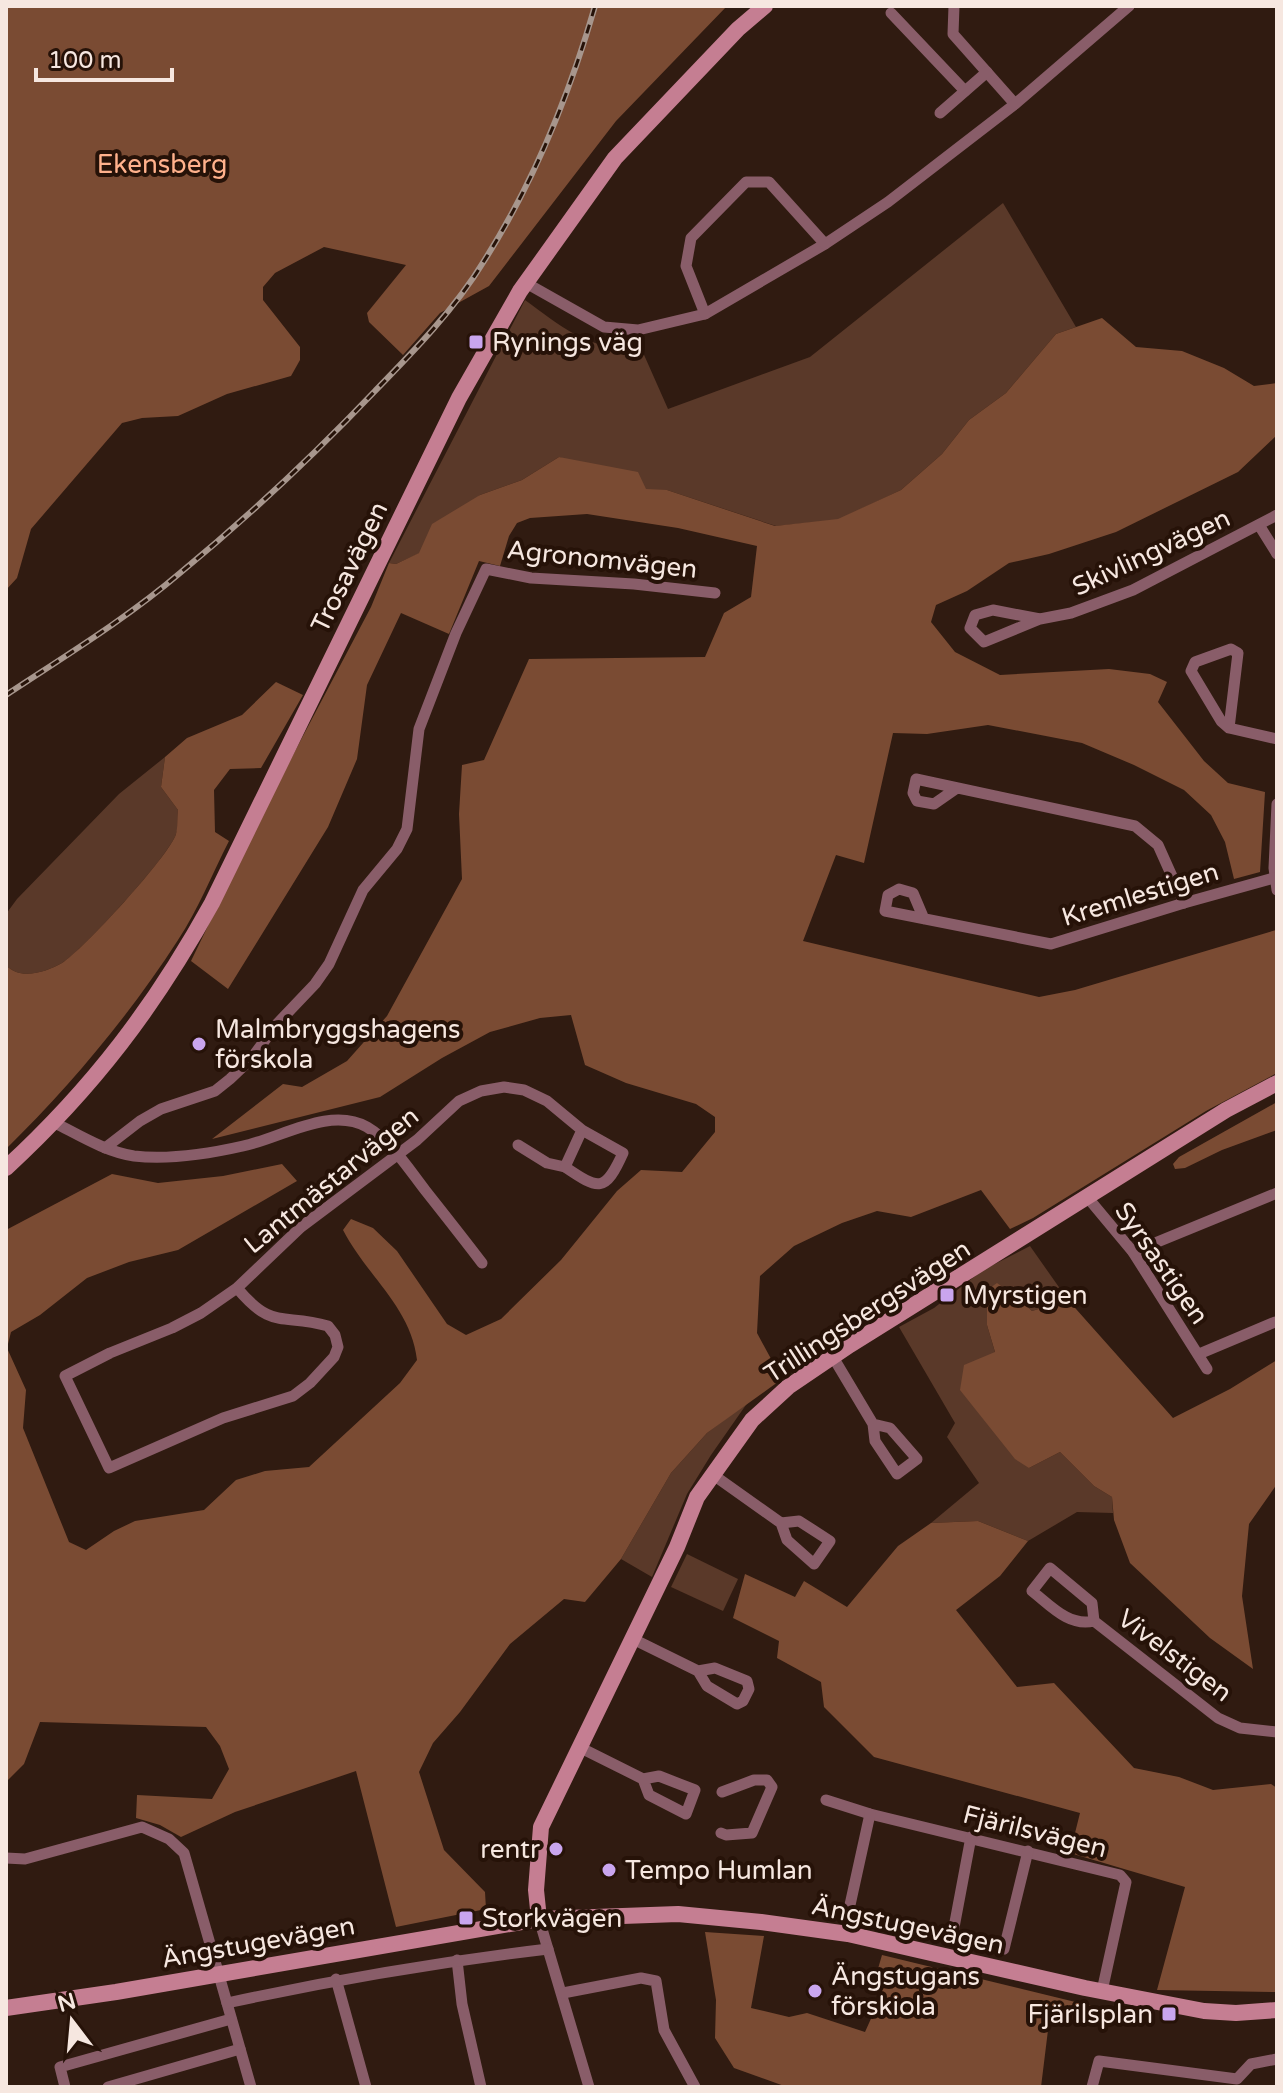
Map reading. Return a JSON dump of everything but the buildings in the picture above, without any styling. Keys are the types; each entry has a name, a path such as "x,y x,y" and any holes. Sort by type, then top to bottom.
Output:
{"street":[{"name":"Trosavägen","path":"6,1168 55,1123 116,1050 185,952 212,903 459,398 526,283 615,158 728,40 765,6"},
{"path":"954,6 953,34 1015,104"},
{"path":"526,283 604,327 638,330 705,314 825,244 888,202 1015,104 1122,8"},
{"path":"891,13 965,91"},
{"path":"940,113 987,72"},
{"path":"705,314 686,266 691,238 746,182 769,182 825,244"},
{"name":"Skivlingvägen","path":"1040,619 993,610 975,615 970,628 984,642 1040,619 1071,613 1133,590 1277,515"},
{"path":"1259,525 1277,554"},
{"name":"Agronomvägen","path":"105,1148 151,1115 197,1099 230,1079 251,1059 329,964 363,890 397,849 407,829 419,729 456,633 486,569 531,578 715,593"},
{"path":"1229,728 1238,653 1231,649 1195,662 1191,671 1221,721 1229,728 1277,739"},
{"path":"957,788 1135,826 1158,845 1184,903"},
{"path":"1276,884 1277,804"},
{"name":"Kremlestigen","path":"924,919 1051,944 1184,903 1276,884"},
{"name":"Trillingsbergsvägen","path":"539,1919 536,1890 541,1827 677,1547 697,1497 752,1420 788,1387 833,1357 1226,1110 1277,1083"},
{"name":"Lantmästarvägen","path":"237,1288 253,1308 268,1317 328,1326 335,1335 338,1347 334,1357 293,1396 223,1418 109,1468 65,1376 110,1353 172,1328 201,1313 237,1288 301,1227 398,1154 459,1101 481,1091 504,1087 524,1090 547,1101 582,1130 623,1153 607,1182 591,1184 565,1167 547,1163 518,1145"},
{"path":"55,1123 105,1148 132,1156 205,1154 247,1145 317,1123 343,1120 364,1125 381,1136 398,1154 482,1263"},
{"path":"565,1167 582,1130"},
{"path":"1133,1252 1277,1193"},
{"name":"Syrsastigen","path":"1088,1198 1133,1252 1207,1369"},
{"name":"Syrsastigen","path":"1199,1354 1275,1322"},
{"path":"833,1357 873,1424 875,1441 897,1474 917,1459 890,1428 873,1424"},
{"path":"712,1474 781,1523"},
{"name":"Vivelstigen","path":"1094,1621 1083,1624 1070,1620 1032,1591 1050,1568 1092,1603 1094,1621 1218,1718 1240,1728 1277,1732"},
{"path":"633,1639 698,1671"},
{"path":"581,1748 643,1779 659,1776 695,1790 686,1814 649,1795 643,1779"},
{"path":"721,1833 752,1833 772,1787 767,1780 761,1779 722,1792"},
{"name":"Fjärilsvägen","path":"826,1800 870,1814 1120,1875 1126,1882 1102,1991"},
{"path":"848,1914 870,1814"},
{"path":"6,1858 25,1859 142,1827 169,1839 184,1853 240,2049 247,2086"},
{"path":"971,1837 952,1938 1004,1949 1028,1851"},
{"name":"Ängstugevägen","path":"6,2008 539,1919 678,1914 848,1934 1204,2011 1236,2013 1277,2010"},
{"path":"539,1919 589,2087"},
{"path":"227,2003 336,1979 548,1949"},
{"path":"457,1960 462,2004 481,2087"},
{"path":"563,1993 641,1978 656,1981 664,2030 695,2087"},
{"path":"336,1979 366,2087"},
{"path":"65,2087 60,2067 231,2019"},
{"path":"108,2087 240,2049"},
{"path":"1092,2087 1090,2084 1099,2061 1237,2079 1251,2064 1277,2059"}],"shaded area":[{"path":"1003,203 1076,327 1056,334 1006,393 969,420 942,454 901,490 838,520 776,526 667,490 646,490 559,457 522,480 480,495 420,553 396,564 389,563 525,300 565,329 592,342 641,348 668,409 810,357"},
{"path":"165,757 161,787 178,810 177,831 170,845 124,902 62,963 41,972 26,974 12,970 6,965 6,914 119,794"},
{"path":"1030,1246 1068,1300 1032,1311 1019,1299 987,1325 1029,1468 1060,1452 1094,1486 1112,1497 1113,1513 1077,1512 1028,1541 978,1521 931,1523 979,1483 947,1437 955,1423 899,1327 934,1308 983,1270"},
{"path":"748,1402 687,1494 652,1577 621,1559 671,1473 707,1433"},
{"path":"687,1554 738,1579 723,1611 671,1587"}],"green space":[{"name":"Ekensberg","path":"6,6 727,6 616,121 489,286 440,313 403,355 369,322 367,313 406,265 324,247 275,273 263,287 263,300 300,347 300,360 291,376 227,394 178,416 142,418 122,423 31,529 17,578 6,590"},
{"path":"1102,318 1136,347 1182,351 1224,368 1254,386 1277,383 1277,435 1238,472 1116,532 1049,554 1009,563 967,591 936,605 931,622 955,652 1000,675 1109,669 1150,674 1167,682 1158,702 1204,761 1228,783 1265,792 1260,872 1234,879 1225,842 1211,815 1184,790 1082,743 988,725 927,734 893,733 864,863 836,855 803,941 1039,997 1075,990 1276,930 1277,1073 1206,1111 1033,1218 1010,1229 981,1190 911,1217 877,1211 842,1223 794,1246 760,1276 757,1333 782,1379 707,1433 671,1473 621,1559 585,1602 564,1599 510,1644 433,1743 419,1772 444,1850 485,1892 486,1909 396,1927 356,1771 235,1812 181,1837 160,1825 136,1818 137,1795 212,1799 229,1769 220,1746 206,1727 40,1722 24,1764 6,1782 6,1230 112,1174 158,1183 223,1176 282,1164 297,1181 178,1250 129,1262 87,1278 40,1315 11,1332 7,1348 26,1390 23,1428 69,1542 86,1550 135,1521 204,1510 236,1480 265,1471 309,1467 400,1383 417,1360 413,1341 397,1307 343,1230 351,1219 373,1228 397,1251 447,1324 466,1335 501,1319 561,1260 617,1191 641,1170 682,1172 715,1132 715,1117 696,1104 626,1083 585,1065 571,1015 540,1018 490,1032 380,1097 212,1139 283,1084 302,1087 347,1061 387,1016 462,879 459,814 462,765 484,760 529,659 705,657 724,613 751,597 757,546 678,528 587,514 530,518 517,523 509,536 500,566 479,561 449,634 401,613 367,685 357,759 328,827 228,989 191,961 265,808 371,607 389,563 396,564 419,553 432,524 480,495 522,480 559,457 638,472 646,489 667,490 775,526 838,519 901,490 942,454 969,420 1006,393 1056,334"},
{"path":"276,682 303,695 261,768 230,769 214,790 215,832 229,841 185,928 98,1049 6,1149 6,965 26,974 56,966 72,955 105,922 143,881 176,834 178,810 161,787 165,757 187,738 242,715"},
{"path":"1277,1102 1277,1130 1222,1150 1185,1168 1175,1169 1173,1164 1179,1157"},
{"path":"997,1283 1032,1311 1068,1300 1173,1418 1230,1389 1277,1360 1277,1484 1249,1524 1242,1596 1253,1669 1210,1638 1130,1563 1114,1520 1112,1497 1094,1486 1060,1452 1029,1468 1015,1459 960,1390 964,1365 995,1352 987,1325 987,1290"},
{"path":"978,1521 1028,1541 1000,1576 956,1610 1017,1687 1054,1683 1134,1768 1179,1777 1213,1790 1271,1784 1277,1788 1277,1992 1157,1990 1185,1887 1070,1853 1080,1813 874,1757 824,1707 821,1682 777,1658 779,1641 733,1618 745,1574 795,1597 804,1581 847,1607 898,1546 931,1523"},
{"path":"705,1932 764,1936 751,2008 789,2017 807,2013 865,2032 878,2003 875,1979 882,1955 1100,2008 1086,2018 1049,2022 1041,2087 787,2087 734,2068 715,2038 716,2000"}],"railway":[{"path":"6,695 117,622 205,552 328,439 433,329 473,279 519,200 562,105 595,6"}],"place":[{"name":"Rynings väg","path":"476,342"},
{"name":"Malmbryggshagens förskola","path":"199,1044"},
{"name":"Myrstigen","path":"947,1295"},
{"name":"rentr","path":"556,1849"},
{"name":"Tempo Humlan","path":"609,1870"},
{"name":"Storkvägen","path":"466,1918"},
{"name":"Ängstugans förskiola","path":"815,1991"},
{"name":"Fjärilsplan","path":"1169,2014"}]}
